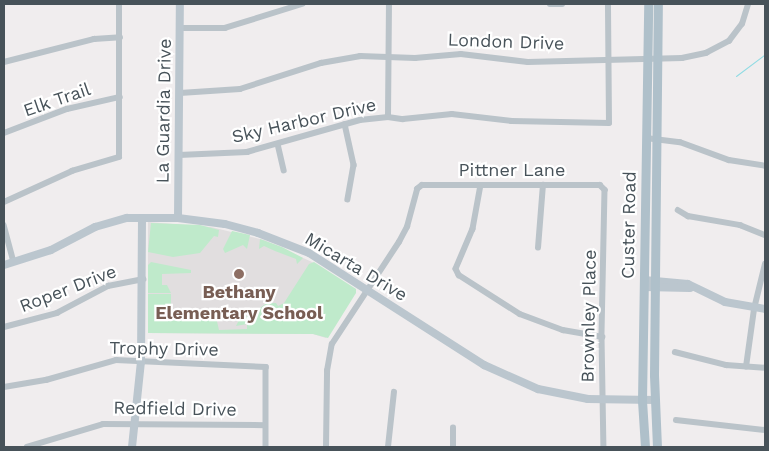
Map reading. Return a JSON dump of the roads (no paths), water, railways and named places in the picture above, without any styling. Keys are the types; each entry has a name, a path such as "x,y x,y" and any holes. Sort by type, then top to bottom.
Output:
{"main road":[{"name":"Custer Road","path":"648,4 657,138 655,284 657,447"},
{"name":"Custer Road","path":"645,447 642,401 646,138 658,4"}],"street":[{"path":"4,202 72,171 119,157 119,4"},
{"name":"La Guardia Drive","path":"178,218 180,4"},
{"path":"180,28 225,28 302,4"},
{"path":"388,117 389,4"},
{"path":"550,4 562,4"},
{"path":"608,4 608,59"},
{"name":"London Drive","path":"180,92 240,90 341,58 388,55 415,58 460,54 528,62 694,56 720,47 736,33 748,4"},
{"path":"4,62 94,39 120,37"},
{"name":"Sky Harbor Drive","path":"179,155 247,152 345,124 388,117 403,119 452,114 512,121 609,123 608,59"},
{"name":"Elk Trail","path":"4,133 67,109 120,97"},
{"path":"345,124 354,165 348,199"},
{"path":"646,138 657,138 729,160 765,166"},
{"path":"278,144 284,170"},
{"name":"Pittner Lane","path":"366,289 407,227 417,189 422,185 601,187"},
{"path":"481,185 473,229 456,269 459,275 520,314 563,330 602,337"},
{"path":"538,248 543,185"},
{"name":"Brownley Place","path":"601,187 605,190 602,337 604,447"},
{"path":"678,210 688,216 740,225 765,234"},
{"path":"132,447 132,423 141,362 142,218"},
{"name":"Micarta Drive","path":"4,265 51,250 95,227 142,218 178,218 242,228 288,244 333,266 484,365 538,389 602,400 655,400"},
{"path":"4,225 14,262"},
{"path":"746,367 754,308 765,264"},
{"name":"Roper Drive","path":"4,327 57,313 108,286 143,280"},
{"path":"644,283 697,289 725,302 765,310"},
{"path":"326,447 327,371 332,344 366,289"},
{"path":"675,352 709,362 765,368"},
{"name":"Trophy Drive","path":"4,387 46,380 100,362 266,367 266,425"},
{"path":"388,447 394,392"},
{"path":"676,420 765,430"},
{"name":"Redfield Drive","path":"27,447 103,424 266,425"},
{"path":"266,425 266,447"},
{"path":"453,428 453,447"}],"waterway":[{"path":"736,76 765,54"}],"place":[{"name":"Bethany Elementary School","path":"239,274"}]}
